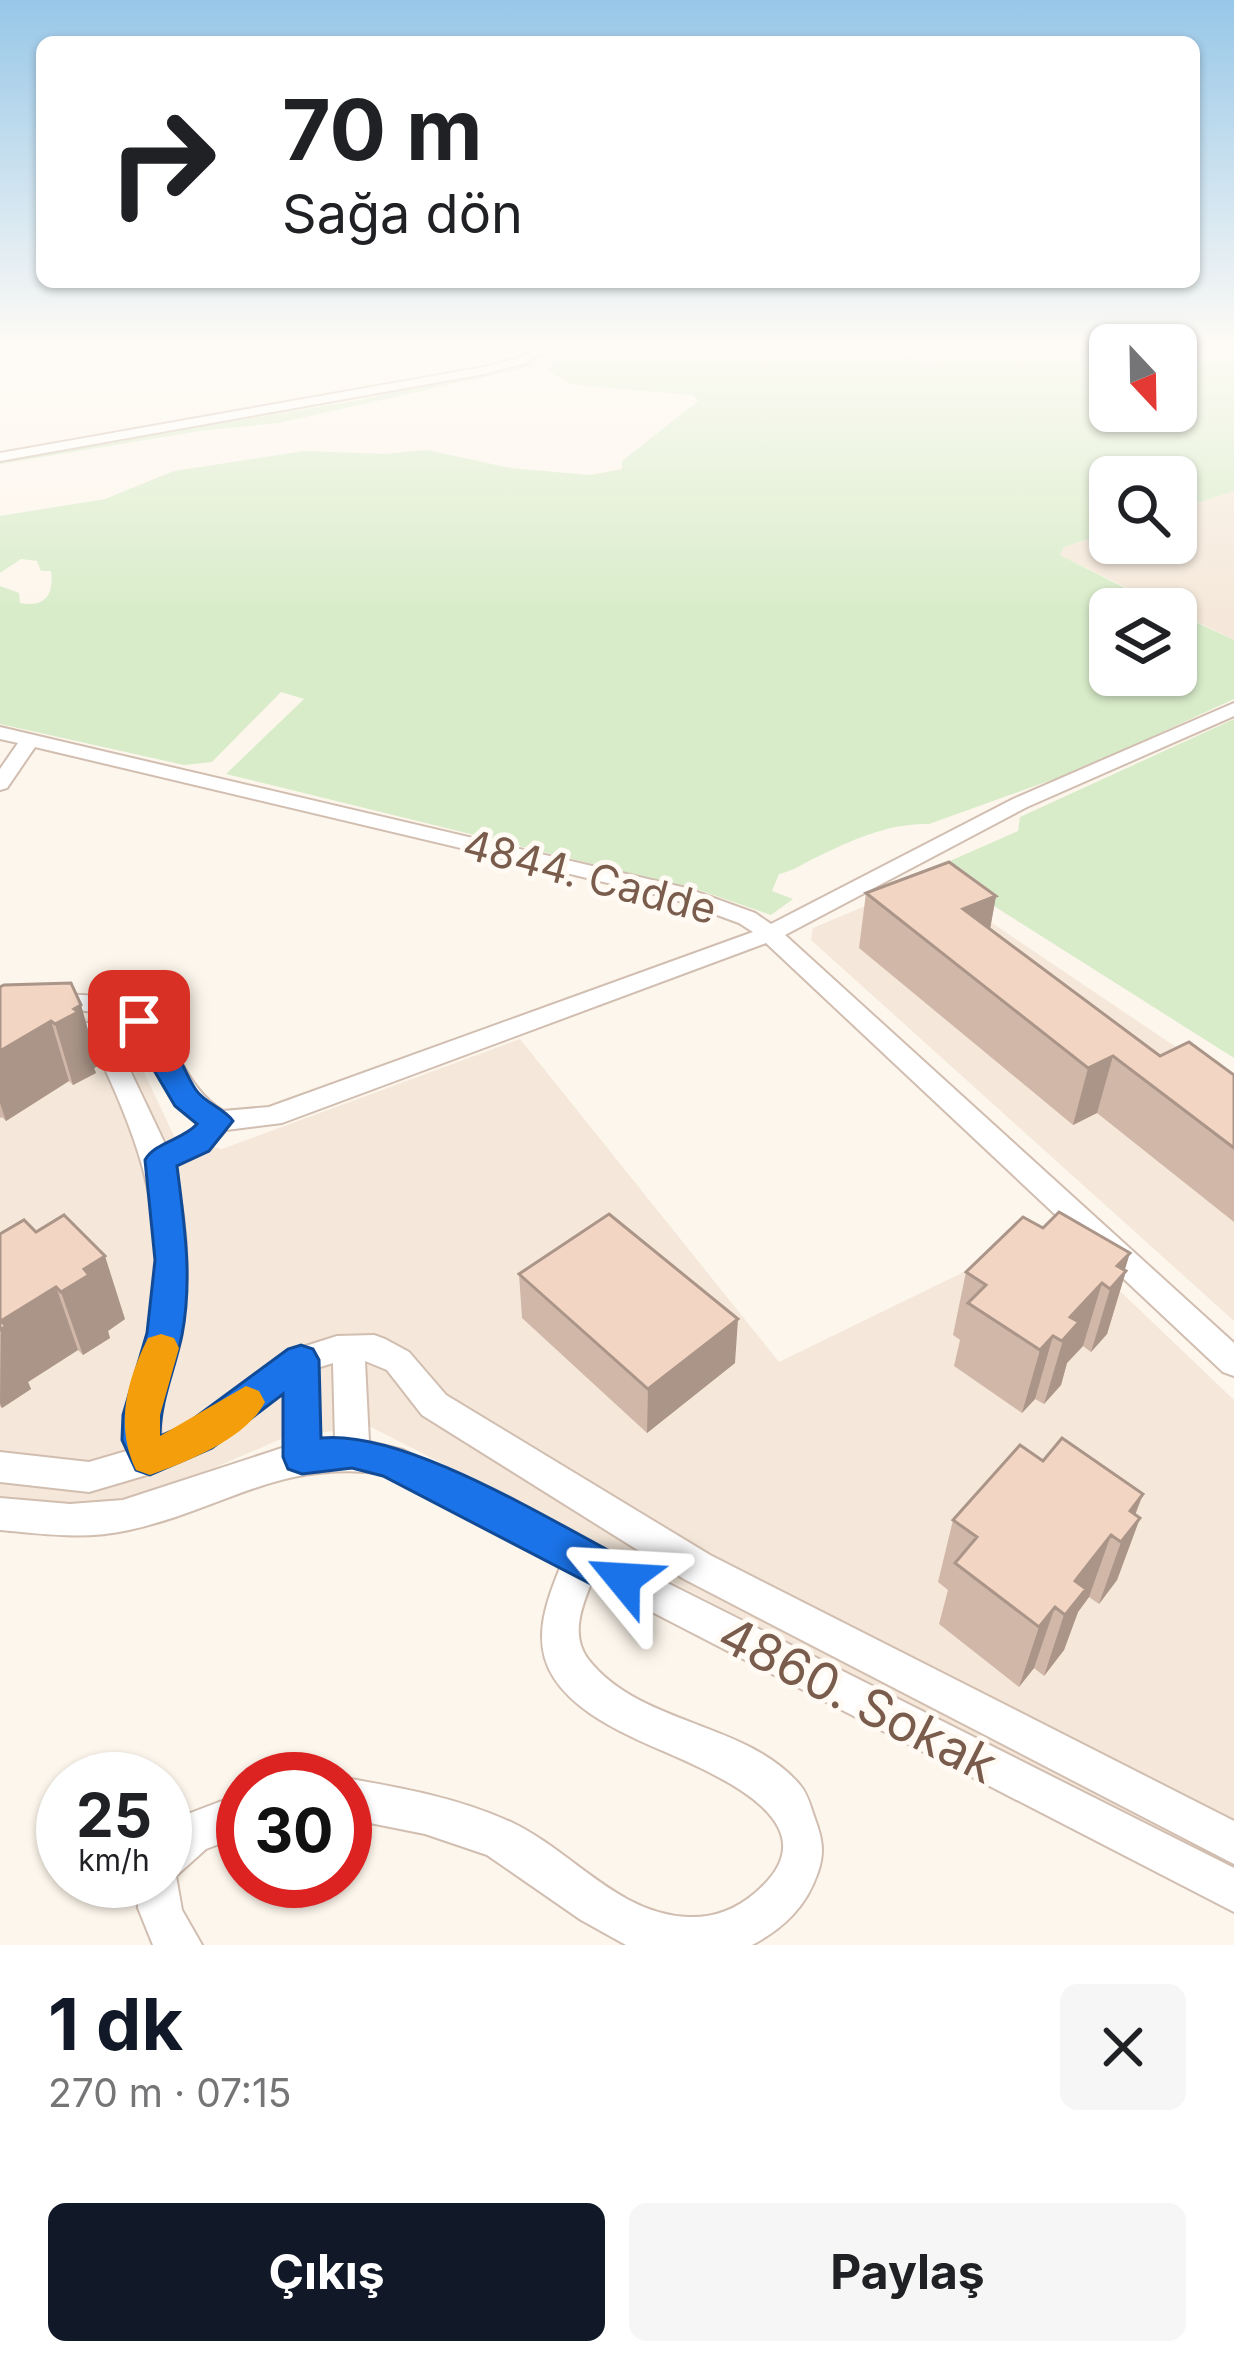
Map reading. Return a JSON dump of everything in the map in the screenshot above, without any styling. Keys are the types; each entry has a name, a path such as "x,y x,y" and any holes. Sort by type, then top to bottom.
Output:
{"street":[{"path":"0,457 147,433"},
{"path":"0,1007 116,1007 152,1034 186,1098 201,1114 218,1121 272,1116 770,934 1020,803 1234,709"},
{"name":"4844. Cadde","path":"0,733 678,893 746,918 770,934 1234,1363"},
{"path":"0,784 30,740"},
{"path":"0,1039 10,1033 98,1028 150,1129 160,1160 172,1260 165,1333 142,1415 141,1440 150,1459"},
{"path":"160,1160 198,1143 218,1121"},
{"path":"0,1467 89,1477 150,1459 199,1436 301,1360 349,1348 374,1348 398,1361 434,1405 697,1567 1234,1843"},
{"path":"349,1348 352,1452"},
{"path":"301,1360 302,1457"},
{"name":"4860. Sokak","path":"0,1514 64,1520 136,1514 259,1466 352,1452 391,1460 1234,1892"},
{"path":"372,1803 428,1813 504,1841 638,1931 675,1941 710,1938 771,1908 789,1888 802,1859 802,1830 791,1807 750,1772 601,1700 579,1682 565,1661 559,1610 582,1558"},
{"path":"159,1908 164,1926 180,1945"}],"shaded area":[{"path":"1234,491 1234,640 1197,622 1197,588 1128,588 1060,555 1064,547 1089,539 1089,564 1197,564 1197,503"},
{"path":"934,884 1234,1086 1234,1321 811,940 813,928 910,887"},
{"path":"96,1018 124,1030 175,1138 222,1149 520,1039 779,1362 1054,1228 1234,1400 1234,1871 371,1427 288,1436 117,1503 46,1509 0,1503 0,1020"}],"green space":[{"path":"163,433 189,433 0,464 0,460"},
{"path":"658,433 1234,433 1234,491 1197,503 1197,456 1089,456 1089,539 1064,547 1060,555 1125,588 1089,588 1089,696 1197,696 1197,623 1234,640 1234,699 1082,769 929,824 870,834 779,874 772,891 793,899 771,915 699,890 226,774 304,699 281,692 212,762 184,765 0,724 0,586 19,593 20,603 36,603 46,598 52,579 51,571 41,571 37,561 21,559 0,573 0,516 105,499 174,471 304,451 384,454 427,450 510,468 590,475 622,469 622,461"},
{"path":"1234,719 1234,1058 934,868 1018,831 1020,817"}],"building":[{"path":"949,862 996,896 963,909 1160,1056 1189,1042 1234,1075 1234,1148 1113,1056 1088,1068 866,893"},
{"path":"71,983 81,1005 74,1009 78,1012 55,1024 51,1021 0,1051 0,987"},
{"path":"1059,1212 1130,1253 1117,1266 1126,1271 1110,1289 1102,1283 1070,1317 1079,1322 1062,1341 1053,1336 1040,1350 968,1303 986,1285 966,1272 1023,1217 1043,1228"},
{"path":"609,1214 738,1319 648,1389 519,1274"},
{"path":"64,1215 105,1256 84,1269 89,1275 61,1292 56,1287 1,1321 6,1326 0,1330 0,1234 24,1220 36,1232"},
{"path":"1062,1438 1143,1494 1130,1511 1140,1518 1121,1542 1111,1535 1075,1581 1086,1589 1065,1615 1055,1607 1039,1627 955,1563 977,1537 953,1520 1020,1445 1043,1461"}],"slow traffic":[{"path":"161,1348 142,1415 141,1440 150,1459 199,1436 246,1402"}],"route":[{"path":"139,1021 152,1034 186,1098 201,1114 218,1121 198,1143 160,1160 172,1260 165,1333 142,1415 141,1440 150,1459 199,1436 301,1360 302,1457 352,1452 391,1460 623,1579"}]}
